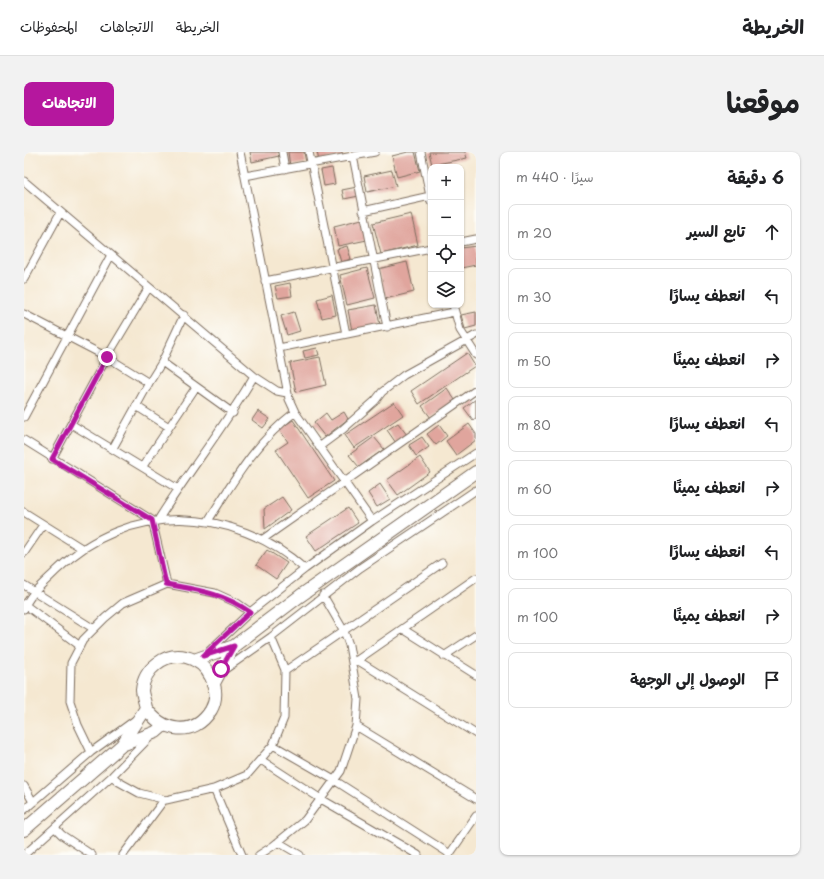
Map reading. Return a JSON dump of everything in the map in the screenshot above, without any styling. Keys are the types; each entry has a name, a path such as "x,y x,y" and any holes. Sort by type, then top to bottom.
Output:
{"main road":[{"path":"24,830 122,745 143,712 142,690 145,678 152,667 161,660 173,656 199,658 234,646 300,596 476,472"},
{"path":"213,685 234,646"},
{"path":"122,745 160,729 188,728 200,722 211,710 215,698 212,679 199,658"},
{"path":"143,712 153,718 160,729"}],"street":[{"path":"240,152 287,393 295,412 372,521"},
{"path":"282,152 285,169"},
{"path":"309,152 346,334"},
{"path":"245,176 311,164 348,155 375,152"},
{"path":"421,152 428,184"},
{"path":"348,155 363,210 387,327"},
{"path":"24,181 60,213 184,315 254,376 273,389 287,393"},
{"path":"363,210 428,199"},
{"path":"24,279 60,213"},
{"path":"464,241 476,239"},
{"path":"265,282 428,249"},
{"path":"24,417 111,255"},
{"path":"52,459 107,357 149,287"},
{"path":"279,348 387,327 454,308 466,341 476,355"},
{"path":"24,314 107,357 149,383"},
{"path":"113,448 162,362 184,315"},
{"path":"319,447 347,426 375,401 382,392 404,375 476,335"},
{"path":"162,362 233,413"},
{"path":"166,584 155,520 233,413 254,376"},
{"path":"143,466 196,387"},
{"path":"264,539 476,390"},
{"path":"136,406 169,427"},
{"path":"208,521 254,450 277,426 295,412"},
{"path":"71,424 143,466 178,489"},
{"path":"24,440 52,459 155,520"},
{"path":"199,658 250,612 305,570 372,521 476,453"},
{"path":"219,673 270,637 360,568 476,490"},
{"path":"24,512 83,549"},
{"path":"80,646 24,606 35,592 65,562 83,549 124,527 155,520 208,521 264,539 291,557 305,570"},
{"path":"24,553 43,525"},
{"path":"285,671 442,563"},
{"path":"355,662 476,578"},
{"path":"91,752 78,725 70,701 71,663 80,646 94,629 123,603 166,584 215,593 237,603 250,612"},
{"path":"24,585 94,629"},
{"path":"259,855 305,820 321,799 341,771 356,726 358,699 355,662 344,631 323,595"},
{"path":"403,629 476,676"},
{"path":"444,656 476,634"},
{"path":"112,776 119,782 139,793 164,800 192,796 214,789 247,775 273,745 284,718 285,671 270,637"},
{"path":"355,662 476,734"},
{"path":"24,810 91,752 143,712"},
{"path":"356,726 476,799"},
{"path":"24,855 112,776 160,729"},
{"path":"273,745 334,780 449,854 476,816"},
{"path":"261,760 321,799 418,855"},
{"path":"24,786 33,802"},
{"path":"214,789 242,855"},
{"path":"123,855 164,800"},
{"path":"55,828 62,835 92,855"},
{"path":"278,842 300,855"}],"building":[{"path":"250,152 278,152 279,156 252,162"},
{"path":"288,152 304,152 306,163 290,166"},
{"path":"317,152 342,152 343,156 319,161"},
{"path":"415,152 420,171 397,177 392,156"},
{"path":"429,152 465,152 467,158 437,164 432,164"},
{"path":"332,168 335,184 324,186 321,170"},
{"path":"392,170 396,186 367,192 364,176"},
{"path":"357,187 359,196 344,199 342,190"},
{"path":"411,214 418,245 381,254 373,223"},
{"path":"362,219 367,240 338,246 334,226"},
{"path":"347,246 351,259 341,262 337,249"},
{"path":"476,246 476,265 464,267 464,248"},
{"path":"407,262 414,292 385,299 378,269"},
{"path":"367,268 375,298 347,305 340,275"},
{"path":"290,283 292,296 278,298 275,286"},
{"path":"332,295 336,315 322,318 317,299"},
{"path":"376,305 380,325 352,331 348,310"},
{"path":"294,312 300,331 287,335 281,316"},
{"path":"476,312 476,326 465,329 461,315"},
{"path":"317,348 319,355 305,358 303,351"},
{"path":"467,353 475,366 419,404 411,391"},
{"path":"320,357 326,385 296,392 290,363"},
{"path":"447,388 455,400 431,418 422,406"},
{"path":"476,399 476,418 473,420 464,408"},
{"path":"394,402 403,415 354,448 345,435"},
{"path":"258,411 270,419 263,428 252,420"},
{"path":"344,412 348,419 325,437 314,423 326,413 331,420"},
{"path":"293,420 334,481 308,498 276,450 288,442 279,429"},
{"path":"398,423 407,435 396,443 387,430"},
{"path":"469,424 476,434 476,440 456,455 446,441"},
{"path":"439,425 447,436 436,445 427,434"},
{"path":"374,437 384,449 359,467 349,455"},
{"path":"422,437 429,447 416,456 409,445"},
{"path":"420,457 430,472 398,495 387,480"},
{"path":"380,484 390,499 377,507 368,493"},
{"path":"282,497 291,510 265,529 264,509"},
{"path":"348,508 358,523 316,551 306,536"},
{"path":"267,550 287,563 276,579 256,565"}],"route":[{"path":"107,357 52,459 152,520 166,584 215,593 237,603 250,612 203,656 234,646 221,669"}]}
